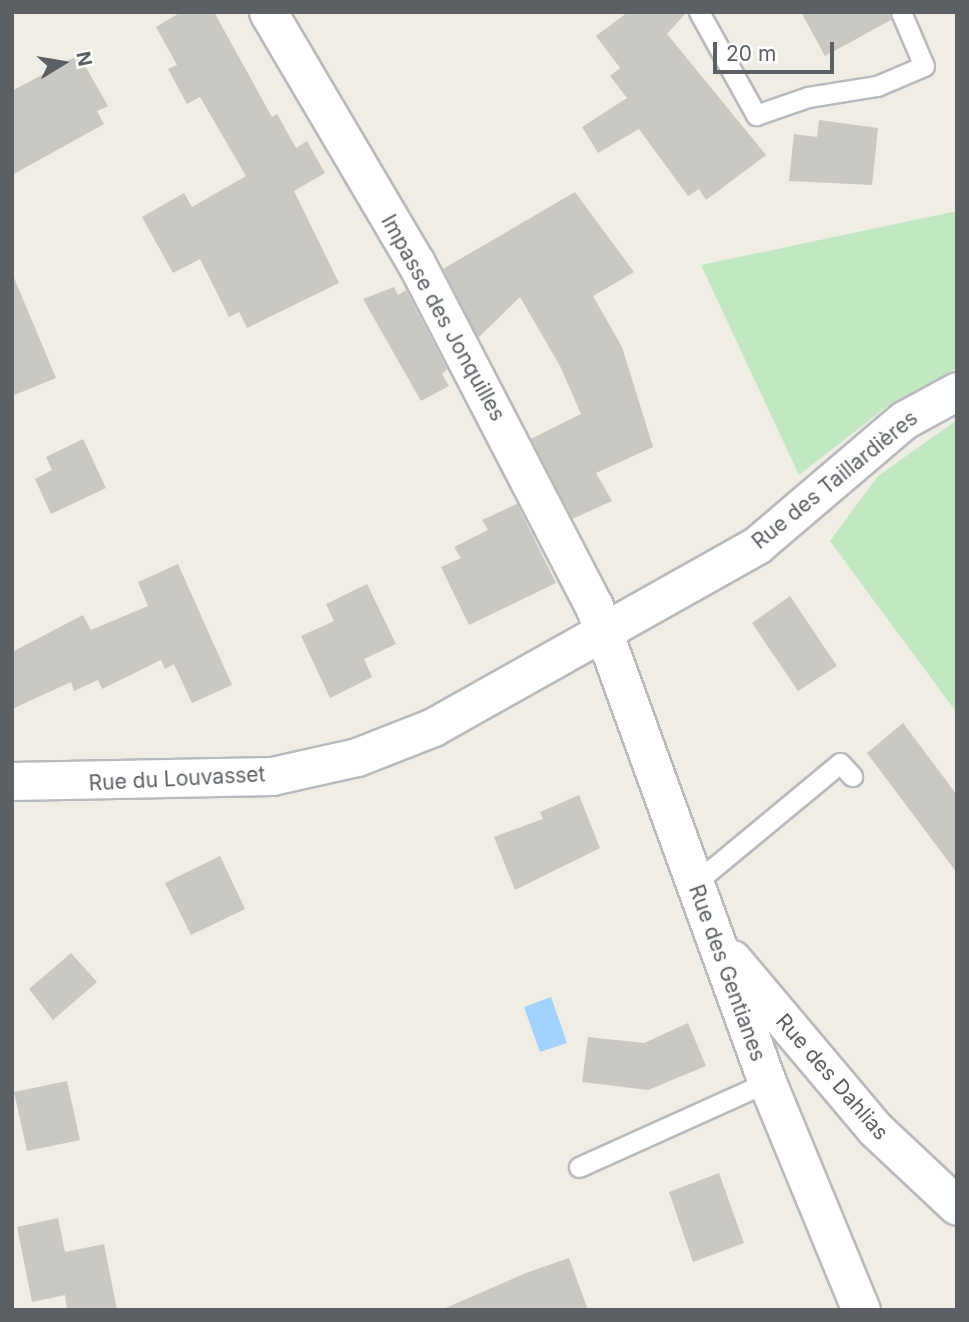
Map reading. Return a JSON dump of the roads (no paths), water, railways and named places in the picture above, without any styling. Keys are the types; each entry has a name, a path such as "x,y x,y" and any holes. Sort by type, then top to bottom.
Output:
{"street":[{"name":"Impasse des Jonquilles","path":"268,12 416,263 568,549 604,632"},
{"name":"Rue des Taillardières","path":"604,632 757,545 904,421 957,391"},
{"name":"Rue du Louvasset","path":"12,781 188,782 272,776 357,757 433,727 604,632"},
{"name":"Rue des Gentianes","path":"604,632 766,1082 861,1310"},
{"name":"Rue des Dahlias","path":"716,940 875,1129 957,1206"}],"lane":[{"path":"699,12 756,115 808,97 877,86 924,66 901,12"},
{"path":"695,883 840,764 852,776"},
{"path":"579,1167 766,1082"}],"water":[{"path":"551,997 567,1043 540,1052 524,1007"}]}
